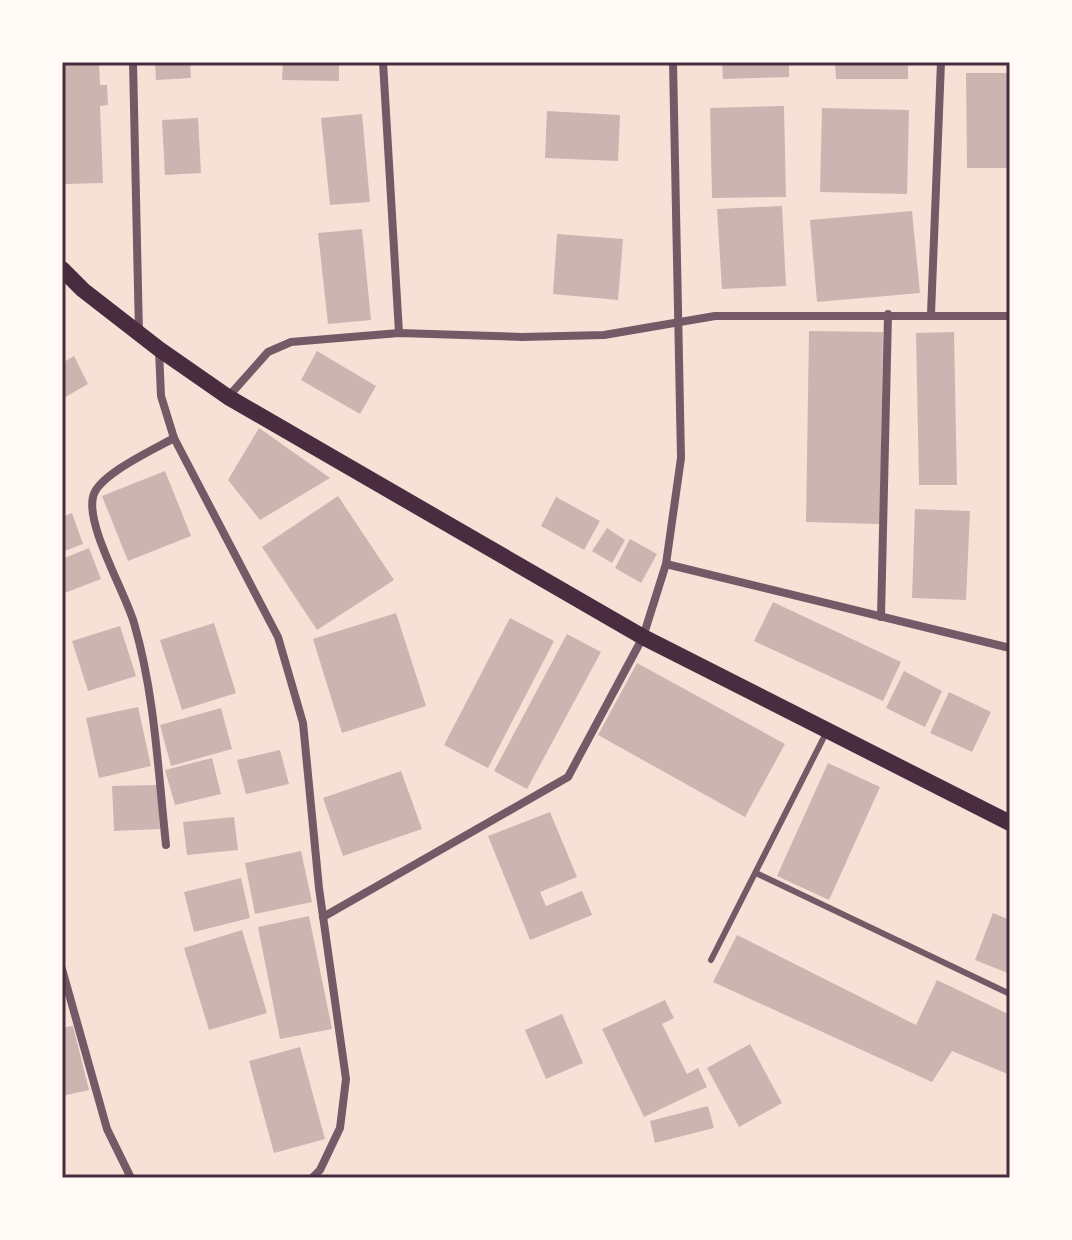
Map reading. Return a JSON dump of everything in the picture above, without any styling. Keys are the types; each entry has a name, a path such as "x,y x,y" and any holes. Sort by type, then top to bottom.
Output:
{"main road":[{"path":"62,269 83,290 139,334 228,397 643,637 1010,823"}],"street":[{"path":"133,62 139,334"},
{"path":"383,62 399,333"},
{"path":"323,917 568,777 643,637 666,564 681,458 673,62"},
{"path":"931,314 941,62"},
{"path":"881,617 888,314"},
{"path":"228,397 268,352 291,342 399,333 522,337 604,335 715,316 1010,316"},
{"path":"159,349 161,396 174,438 278,637 303,723 323,917 346,1079 340,1128 320,1170 312,1178"},
{"path":"166,845 151,693 134,621 93,519 93,496 105,479 174,438"},
{"path":"666,564 1010,648"},
{"path":"62,969 66,998 107,1129 131,1178"}],"lane":[{"path":"711,960 827,730"},
{"path":"756,873 1010,994"}],"building":[{"path":"62,62 99,62 100,85 107,85 108,105 100,106 103,183 65,184"},
{"path":"155,62 190,62 191,78 156,80"},
{"path":"283,62 339,62 339,81 282,80"},
{"path":"722,62 789,62 789,77 723,79"},
{"path":"835,62 908,62 908,79 836,79"},
{"path":"966,73 1010,73 1010,168 967,168"},
{"path":"784,106 786,197 712,198 710,108"},
{"path":"822,108 909,110 907,194 820,192"},
{"path":"547,111 620,115 618,161 545,158"},
{"path":"362,114 370,202 330,205 321,118"},
{"path":"198,118 201,173 165,175 162,120"},
{"path":"782,206 786,286 722,289 717,209"},
{"path":"912,211 920,293 817,302 810,220"},
{"path":"362,229 371,320 328,324 318,233"},
{"path":"557,234 623,239 618,300 553,294"},
{"path":"809,331 883,332 880,524 806,522"},
{"path":"954,332 957,485 919,485 916,333"},
{"path":"317,351 376,386 360,414 301,380"},
{"path":"74,356 88,384 62,399 62,363"},
{"path":"259,428 330,478 260,520 228,480"},
{"path":"165,471 191,536 128,561 102,496"},
{"path":"338,496 394,580 317,630 262,547"},
{"path":"556,497 600,521 584,550 541,526"},
{"path":"915,509 970,511 966,600 912,598"},
{"path":"72,513 83,544 62,552 62,517"},
{"path":"607,528 625,540 612,563 592,551"},
{"path":"630,539 657,554 641,583 615,568"},
{"path":"89,548 101,579 62,594 62,559"},
{"path":"773,602 901,662 883,701 754,641"},
{"path":"396,613 426,706 342,733 313,639"},
{"path":"510,618 554,641 488,768 444,745"},
{"path":"214,623 236,693 182,710 160,640"},
{"path":"120,626 136,676 88,691 72,641"},
{"path":"567,634 601,652 527,789 494,771"},
{"path":"637,663 785,744 745,817 598,735"},
{"path":"904,671 942,691 925,727 886,708"},
{"path":"949,692 991,712 972,752 930,733"},
{"path":"138,707 151,766 99,778 86,718"},
{"path":"221,708 232,749 171,766 160,725"},
{"path":"280,750 289,784 246,794 237,760"},
{"path":"212,758 221,794 175,805 165,770"},
{"path":"828,763 880,787 829,900 777,876"},
{"path":"401,771 422,829 343,856 323,798"},
{"path":"158,785 160,829 114,831 112,786"},
{"path":"550,812 577,877 540,892 546,906 582,891 592,915 530,940 488,836"},
{"path":"234,817 238,850 187,855 183,822"},
{"path":"301,851 312,902 255,914 245,863"},
{"path":"241,878 250,918 194,932 184,892"},
{"path":"993,913 1010,920 1010,974 975,960"},
{"path":"309,916 332,1029 280,1039 258,927"},
{"path":"242,930 267,1013 209,1030 184,948"},
{"path":"737,935 916,1025 937,980 1010,1015 1010,1075 952,1051 932,1082 713,982"},
{"path":"665,1000 674,1018 662,1024 687,1074 698,1068 707,1087 644,1117 602,1029"},
{"path":"562,1014 583,1063 546,1079 525,1030"},
{"path":"73,1026 89,1090 62,1096 62,1028"},
{"path":"750,1044 782,1103 739,1127 707,1068"},
{"path":"300,1047 325,1139 274,1153 249,1061"},
{"path":"708,1106 714,1128 655,1143 650,1121"}]}
